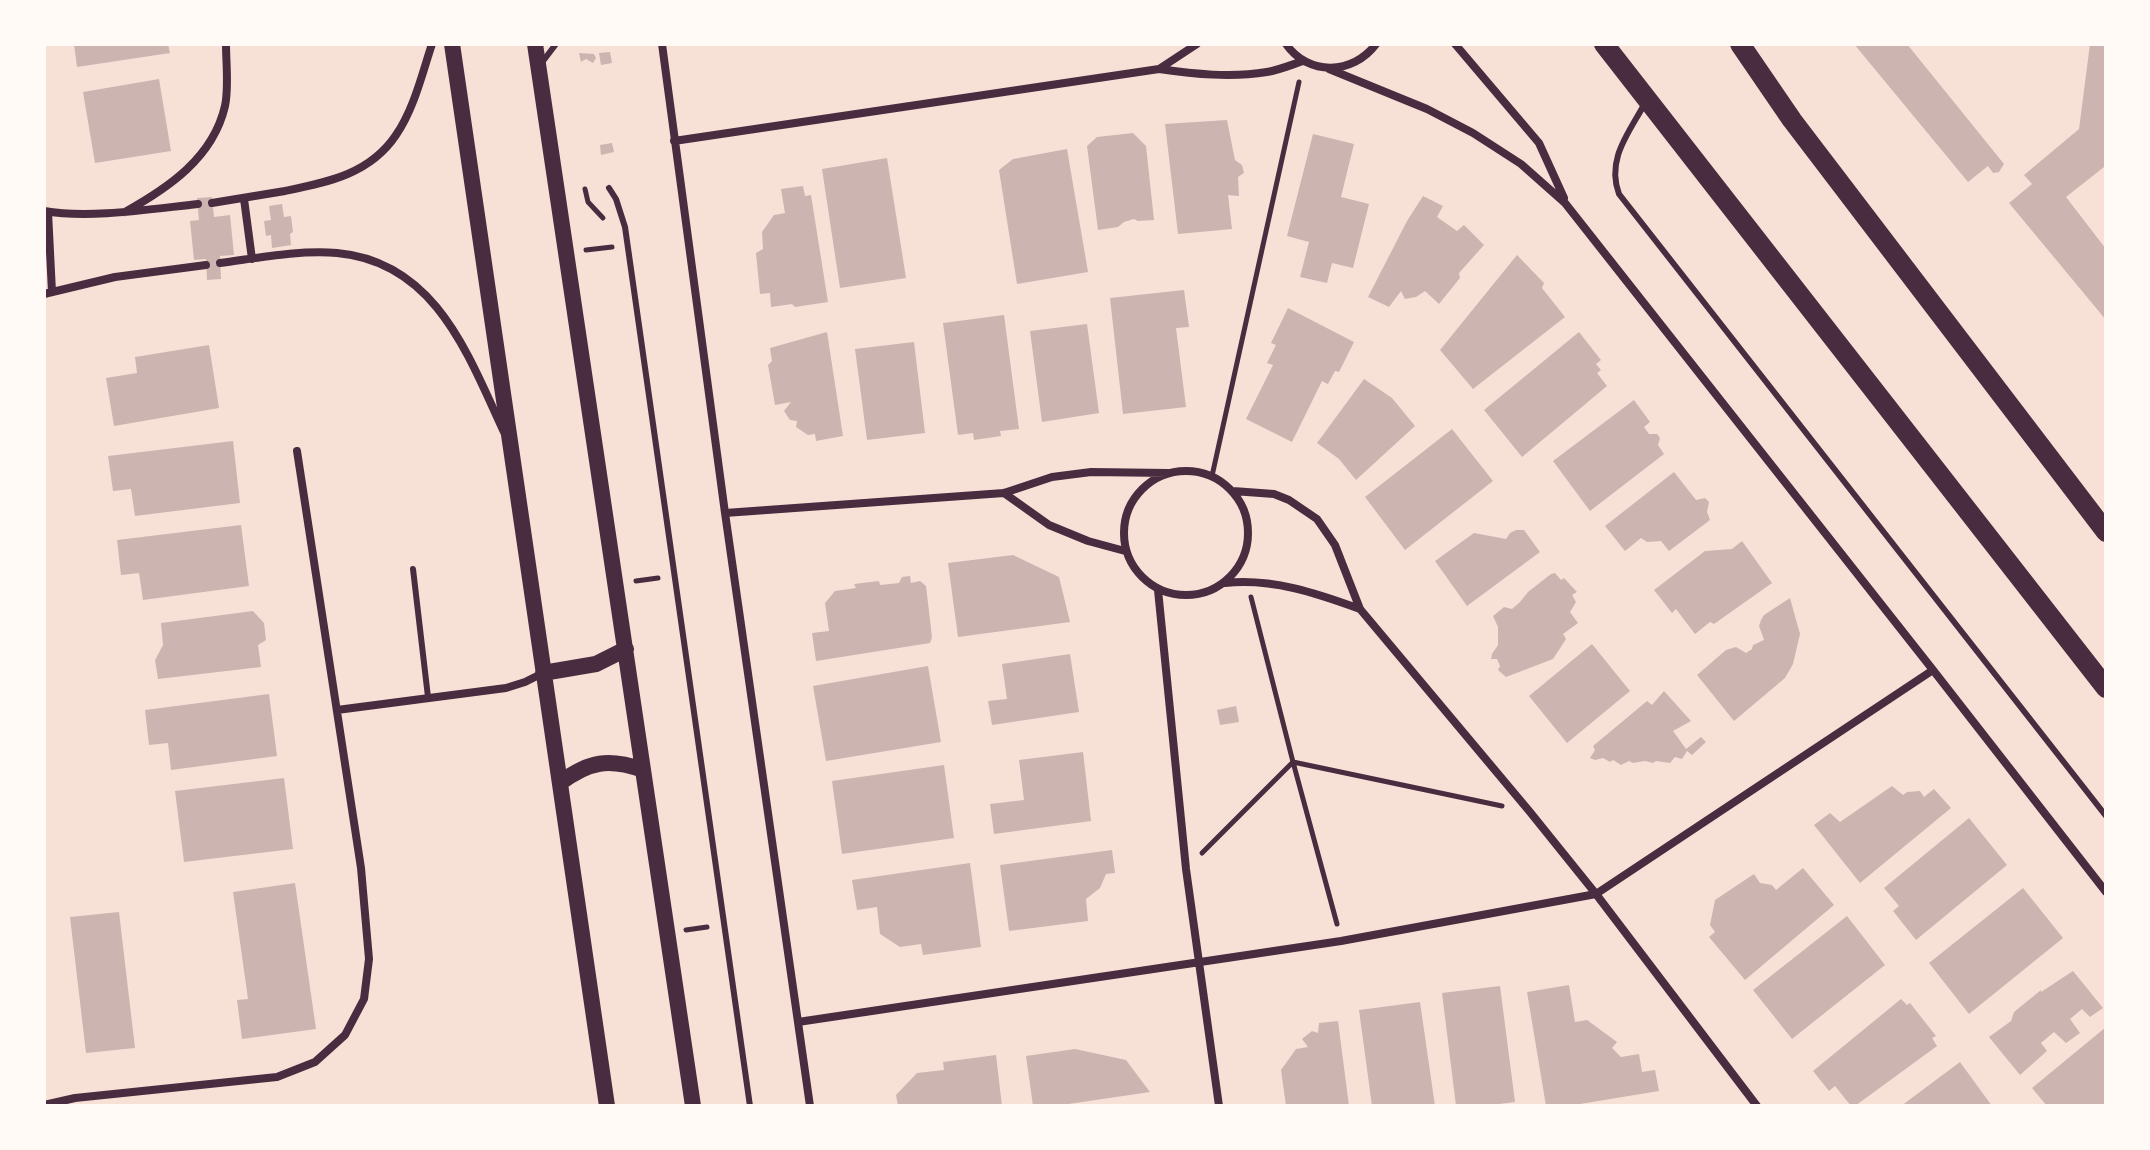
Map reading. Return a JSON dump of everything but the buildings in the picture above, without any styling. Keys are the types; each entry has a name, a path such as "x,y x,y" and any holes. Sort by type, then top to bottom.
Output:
{"main road":[{"path":"452,44 607,1106"},
{"path":"535,44 693,1106"},
{"path":"1604,44 2106,688"},
{"path":"1740,44 1792,120 2106,532"},
{"path":"543,673 596,664 626,649"},
{"path":"560,783 578,769 600,762 622,763 643,770"}],"street":[{"path":"125,212 175,181 197,160 213,134 225,106 226,44"},
{"path":"212,203 324,183 365,166 397,135 412,104 432,44"},
{"path":"662,44 810,1106"},
{"path":"1159,69 1197,44"},
{"path":"1286,44 1303,61 1427,109 1473,133 1521,164 1565,203 2106,892"},
{"path":"1329,69 1351,65 1369,54 1376,44"},
{"path":"1455,44 1539,143 1565,203"},
{"path":"674,141 1159,69 1198,75 1256,73 1303,61"},
{"path":"244,199 252,259"},
{"path":"198,204 125,212 46,212 48,293 115,277 206,265"},
{"path":"220,263 284,255 337,253 370,260 398,273 429,298 448,321 462,343 509,444"},
{"path":"44,1105 75,1098 277,1077 315,1062 345,1035 364,999 369,959 361,868 297,451"},
{"path":"725,513 1004,493 1052,477 1091,472 1168,473 1190,470 1212,476 1233,491 1245,513 1248,538 1241,563 1225,583"},
{"path":"1168,473 1146,484 1130,503 1123,527 1125,551 1137,574 1158,590 1180,597 1204,594 1225,583 1247,581 1311,592 1360,609"},
{"path":"1233,491 1274,494 1317,519 1335,545 1360,609 1596,894 1757,1106"},
{"path":"1004,493 1049,525 1088,541 1125,551"},
{"path":"1158,590 1186,869 1219,1106"},
{"path":"798,1022 1341,941 1596,894 1933,670"},
{"path":"337,710 506,688 543,673"}],"lane":[{"path":"538,68 556,44"},
{"path":"1647,100 1616,157 1614,176 1619,194 2106,816"},
{"path":"609,188 621,212 627,245 750,1106"},
{"path":"413,569 428,697"}],"path":[{"path":"1212,476 1303,61"},
{"path":"566,252 627,245"},
{"path":"615,584 675,575"},
{"path":"1247,581 1341,941"},
{"path":"1293,762 1530,812"},
{"path":"1186,869 1293,762"},
{"path":"668,932 724,924"}]}
